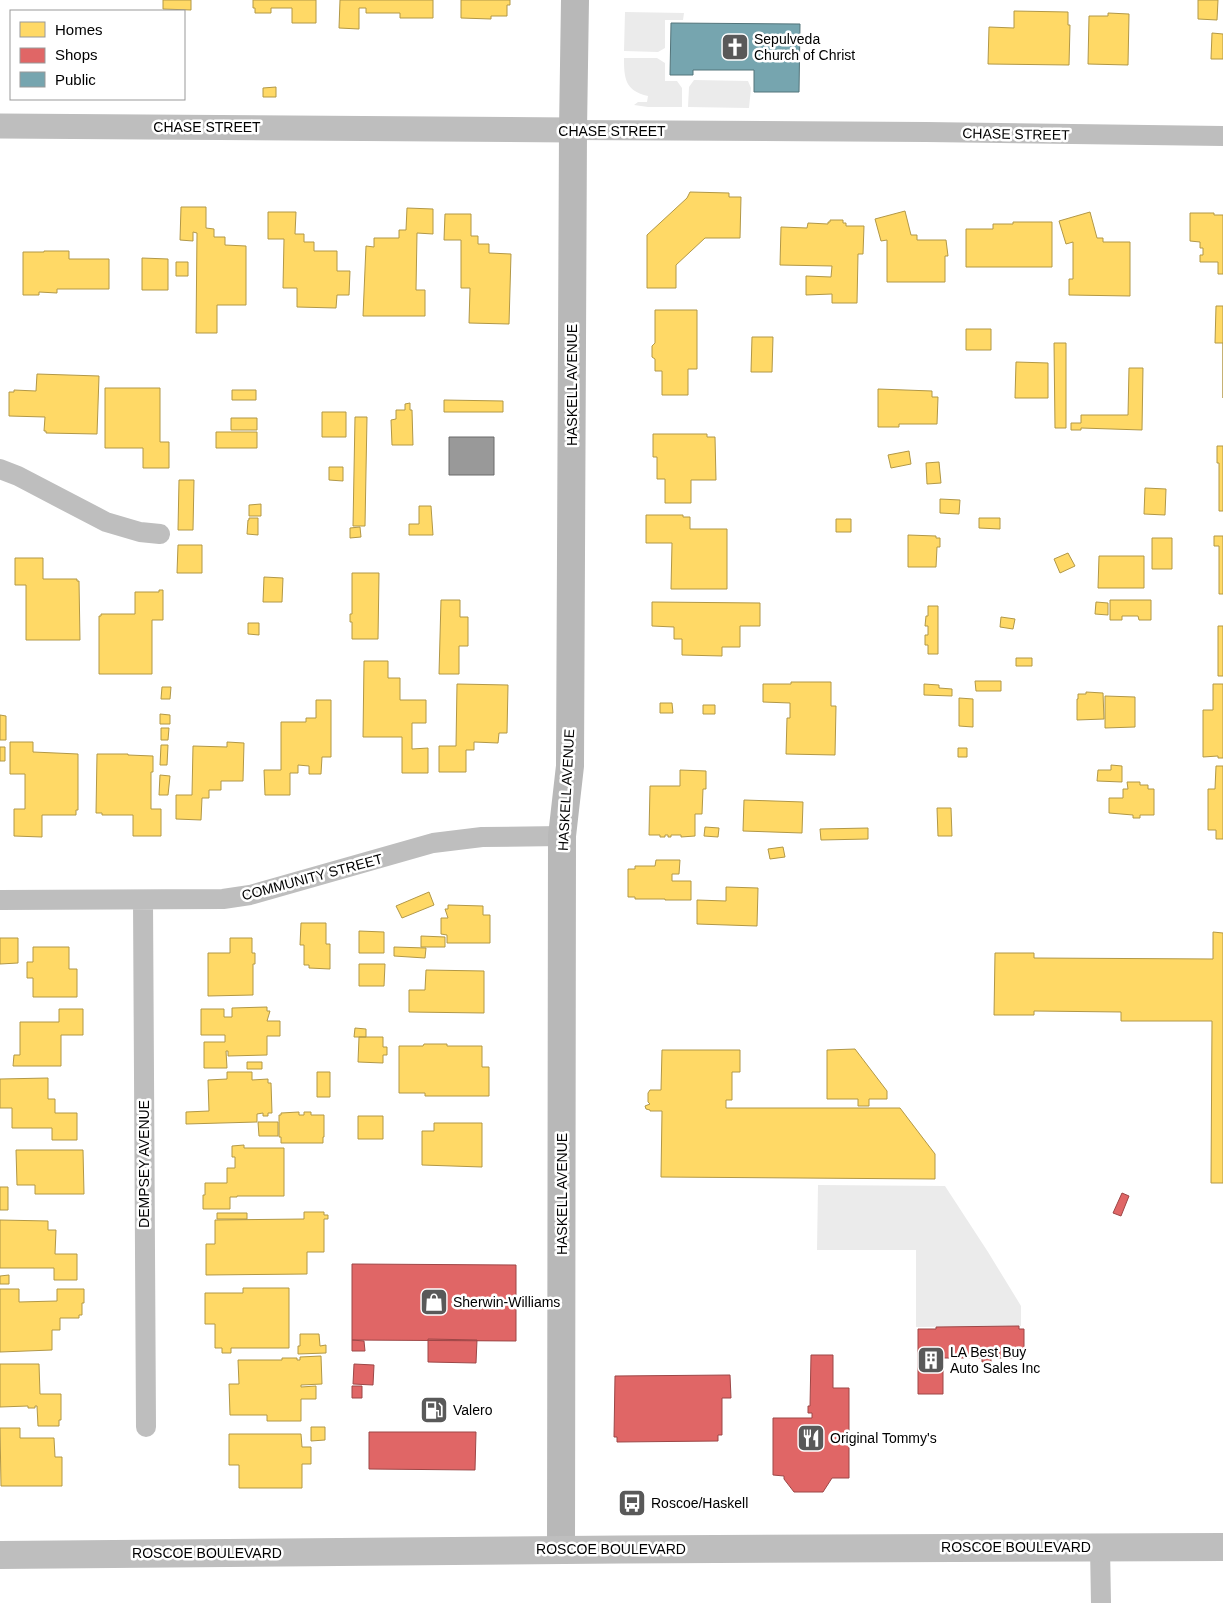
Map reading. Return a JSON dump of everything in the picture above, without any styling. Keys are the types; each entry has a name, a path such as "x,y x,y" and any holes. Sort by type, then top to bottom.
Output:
{"main road":[{"name":"HASKELL AVENUE","path":"561,1549 562,836 570,766 575,0"},
{"name":"ROSCOE BOULEVARD","path":"0,1555 339,1553 561,1549 1223,1547"}],"street":[{"name":"CHASE STREET","path":"0,126 926,132 1223,136"},
{"path":"0,469 18,476 106,522 140,532 160,534"},
{"name":"COMMUNITY STREET","path":"0,900 223,899 250,895 433,843 482,837 562,836"},
{"name":"DEMPSEY AVENUE","path":"143,900 146,1427"},
{"path":"1100,1547 1101,1603"}],"shaded area":[{"path":"625,12 684,13 683,20 665,20 665,48 658,52 624,51"},
{"path":"624,58 657,58 665,63 665,81 677,81 682,88 682,107 634,105 638,102 647,102 648,96 635,91 627,83"},
{"path":"694,80 748,81 751,88 749,108 688,107 689,87"},
{"path":"818,1185 945,1186 1021,1306 1021,1326 916,1327 916,1250 817,1250"}],"building: Homes":[{"path":"163,0 191,0 191,10 163,9"},
{"path":"253,0 316,0 316,23 292,23 292,8 271,8 271,13 255,13"},
{"path":"340,0 433,0 433,18 400,18 400,13 366,13 366,8 359,8 359,29 339,28"},
{"path":"461,0 510,0 510,5 507,5 507,16 491,16 491,19 461,18"},
{"path":"1198,0 1218,0 1217,20 1198,19"},
{"path":"1014,11 1068,12 1068,25 1070,25 1069,65 988,64 989,27 1014,28"},
{"path":"1108,13 1129,14 1128,65 1088,64 1089,16 1108,16"},
{"path":"1212,33 1223,34 1223,59 1211,59"},
{"path":"276,87 276,97 263,97 263,88"},
{"path":"690,192 729,193 729,197 741,197 740,238 705,238 676,265 676,288 647,288 647,235 687,198"},
{"path":"181,207 206,207 206,228 214,229 214,237 225,237 225,245 246,246 246,305 217,305 217,333 196,333 197,233 193,232 193,241 180,240"},
{"path":"407,208 433,209 433,234 417,233 416,290 425,290 425,316 363,316 366,246 374,247 374,238 399,238 399,230 406,230"},
{"path":"905,211 911,235 917,235 917,240 946,240 948,256 945,256 945,282 887,282 887,240 881,241 875,219"},
{"path":"268,212 296,212 295,234 304,234 304,242 314,242 314,251 337,251 337,271 350,271 349,295 337,295 336,308 297,307 297,288 283,288 284,239 268,239"},
{"path":"1090,212 1097,238 1103,238 1103,242 1130,242 1130,296 1069,295 1069,279 1073,279 1073,242 1066,244 1059,221"},
{"path":"1190,213 1223,215 1223,274 1218,274 1218,262 1200,262 1203,248 1200,248 1200,242 1190,241"},
{"path":"445,214 471,214 471,236 478,236 478,244 489,244 489,253 511,254 509,324 469,323 470,288 461,288 461,240 444,240"},
{"path":"830,220 843,220 846,226 864,226 863,254 858,254 857,303 832,303 832,294 806,295 806,276 831,277 832,266 780,265 781,227 807,228 808,223 828,224"},
{"path":"1013,222 1052,222 1052,267 966,267 966,229 993,229 993,224 1013,224"},
{"path":"69,251 69,259 109,259 109,289 57,289 57,293 39,292 39,295 23,295 23,252"},
{"path":"142,258 168,259 168,290 142,290"},
{"path":"176,262 188,262 188,276 176,276"},
{"path":"1216,306 1223,306 1223,343 1215,343"},
{"path":"655,310 697,310 697,369 688,369 688,395 662,395 662,371 655,371 655,359 652,357 652,346 655,343"},
{"path":"966,329 991,329 991,350 966,350"},
{"path":"752,337 773,337 772,372 751,372"},
{"path":"1054,343 1066,343 1066,428 1055,428"},
{"path":"1016,362 1048,363 1048,398 1015,398"},
{"path":"1129,368 1143,368 1142,430 1081,428 1081,430 1071,430 1071,423 1081,423 1081,415 1128,415"},
{"path":"37,374 99,376 97,434 46,433 44,431 45,417 9,416 9,392 14,392 14,390 36,391"},
{"path":"105,388 160,388 160,442 169,442 169,468 143,468 143,448 105,448"},
{"path":"878,389 932,391 932,397 938,397 937,424 899,424 899,427 878,427"},
{"path":"232,390 256,390 256,400 232,400"},
{"path":"444,400 503,401 503,412 444,412"},
{"path":"410,403 413,445 392,445 391,420 396,419 396,410 405,410 405,404"},
{"path":"322,412 346,412 346,437 322,437"},
{"path":"355,417 367,417 365,526 353,526"},
{"path":"231,418 257,418 257,430 231,430"},
{"path":"216,432 257,432 257,448 216,448"},
{"path":"653,434 707,434 707,437 715,437 716,480 691,480 691,503 665,503 665,479 657,479 657,457 653,457"},
{"path":"1217,446 1223,446 1223,511 1219,511"},
{"path":"909,451 911,464 891,468 888,455"},
{"path":"939,462 941,483 927,484 926,463"},
{"path":"329,467 343,467 343,481 329,480"},
{"path":"179,480 194,480 193,530 178,530"},
{"path":"1145,488 1166,489 1165,515 1144,514"},
{"path":"940,499 960,500 959,514 940,513"},
{"path":"261,504 261,516 249,516 249,505"},
{"path":"419,506 431,506 433,535 409,535 409,524 419,524"},
{"path":"646,515 683,515 683,517 690,517 690,529 727,529 727,589 671,589 672,543 646,543"},
{"path":"249,518 258,518 258,535 247,534"},
{"path":"979,518 1000,518 1000,529 979,528"},
{"path":"836,519 851,519 851,532 836,532"},
{"path":"360,527 361,537 350,538 350,528"},
{"path":"908,535 936,536 936,538 940,538 940,547 937,547 936,567 908,567"},
{"path":"1214,536 1223,536 1223,594 1219,594 1219,546 1214,546"},
{"path":"1152,538 1172,538 1172,569 1152,569"},
{"path":"178,545 202,545 202,573 177,573"},
{"path":"1068,553 1075,566 1060,573 1054,559"},
{"path":"1099,556 1144,556 1144,588 1098,588"},
{"path":"15,558 43,558 43,579 77,579 79,581 80,640 26,640 26,585 15,585"},
{"path":"352,573 379,573 378,639 352,639 350,614 352,614"},
{"path":"264,577 283,578 282,602 263,602"},
{"path":"159,590 163,590 163,620 152,620 152,674 99,674 99,616 101,614 135,614 135,592 159,592"},
{"path":"441,600 460,600 460,617 468,617 468,646 459,646 459,674 439,674"},
{"path":"1110,600 1151,600 1151,620 1139,620 1138,616 1122,616 1122,620 1110,620"},
{"path":"652,602 760,603 760,626 740,626 740,647 722,647 722,656 682,655 682,639 674,639 674,627 652,626"},
{"path":"1096,602 1108,603 1108,615 1095,614"},
{"path":"928,606 938,606 938,654 928,654 928,645 925,645 925,635 928,635 928,626 925,626"},
{"path":"1001,617 1015,619 1013,629 1000,627"},
{"path":"248,623 259,623 259,635 248,634"},
{"path":"1218,626 1223,626 1223,676 1218,676"},
{"path":"1016,658 1032,658 1032,666 1016,666"},
{"path":"364,661 388,661 388,678 400,678 400,700 426,700 426,723 412,723 412,749 428,748 428,773 402,773 402,737 363,737"},
{"path":"975,681 1001,681 1001,691 976,691"},
{"path":"791,682 831,682 831,706 836,706 835,755 786,754 787,718 790,718 790,703 763,702 763,684 791,684"},
{"path":"457,684 508,685 507,733 499,733 498,743 474,742 474,750 466,750 466,772 439,772 439,746 456,746"},
{"path":"924,684 939,685 939,688 952,689 952,696 924,695"},
{"path":"1213,684 1223,684 1223,758 1218,758 1218,756 1203,757 1203,710 1213,710"},
{"path":"162,687 171,687 170,699 161,699"},
{"path":"1086,692 1103,693 1104,719 1077,720 1078,694 1086,694"},
{"path":"1105,696 1135,697 1135,727 1105,728"},
{"path":"959,698 973,699 973,727 959,726"},
{"path":"316,700 331,700 331,757 322,757 321,774 309,774 309,766 298,765 298,773 290,773 290,795 265,795 264,770 281,770 281,722 306,722 306,718 316,718"},
{"path":"660,703 672,703 673,713 660,713"},
{"path":"703,705 715,705 715,714 703,714"},
{"path":"160,714 170,715 170,724 160,724"},
{"path":"0,715 6,716 6,740 0,740"},
{"path":"161,728 169,728 168,740 161,740"},
{"path":"10,742 33,742 33,752 78,754 78,810 76,810 76,815 42,815 42,837 14,836 14,809 25,809 25,774 10,774"},
{"path":"227,742 244,743 243,781 221,781 221,790 209,790 209,798 202,798 201,820 176,819 176,795 192,795 193,746 227,747"},
{"path":"161,745 168,745 167,765 160,765"},
{"path":"0,747 5,747 5,761 0,761"},
{"path":"958,748 967,748 967,757 958,757"},
{"path":"97,754 153,756 151,809 161,809 161,836 133,836 133,815 102,815 102,813 96,813"},
{"path":"1111,765 1122,766 1122,782 1097,781 1098,770 1111,770"},
{"path":"1216,766 1223,766 1223,839 1216,839 1216,830 1208,830 1208,789 1215,789"},
{"path":"680,770 706,771 706,789 703,789 702,814 695,814 695,836 681,837 681,835 671,835 671,837 668,837 668,835 665,835 665,837 660,837 660,835 649,835 650,786 680,786"},
{"path":"160,775 170,776 168,795 159,795"},
{"path":"1127,782 1140,782 1140,785 1148,785 1148,789 1154,789 1154,815 1140,815 1140,818 1133,818 1133,815 1109,813 1109,798 1123,798 1123,789 1128,789"},
{"path":"744,800 803,802 802,833 743,831"},
{"path":"937,808 951,808 952,836 938,836"},
{"path":"705,827 719,828 718,837 704,836"},
{"path":"868,828 868,839 821,840 820,829"},
{"path":"783,847 785,857 770,859 768,849"},
{"path":"656,860 680,860 679,874 672,874 672,881 691,881 691,900 635,899 635,897 628,897 628,869 635,869 635,866 655,866"},
{"path":"726,887 758,888 757,926 697,924 697,900 726,901"},
{"path":"429,892 434,905 402,918 396,906"},
{"path":"448,905 483,906 483,915 490,915 490,943 447,943 447,935 441,934 441,918 448,918 445,909 448,909"},
{"path":"301,923 326,923 326,944 330,944 330,969 309,968 309,965 304,965 304,945 300,945"},
{"path":"359,931 384,932 384,953 359,953"},
{"path":"1213,932 1223,933 1223,1183 1211,1183 1212,1021 1121,1021 1121,1012 1034,1011 1034,1015 994,1015 995,953 1034,953 1034,958 1213,959"},
{"path":"421,936 445,937 445,947 421,947"},
{"path":"0,938 18,938 18,963 0,964"},
{"path":"230,938 252,938 252,953 255,953 253,995 208,996 208,953 230,953"},
{"path":"33,947 69,947 69,969 77,969 77,997 33,997 33,978 27,978 27,962 33,962"},
{"path":"394,947 426,948 425,958 394,956"},
{"path":"359,964 385,964 384,986 359,986"},
{"path":"426,970 484,971 484,1013 409,1012 409,990 425,990"},
{"path":"267,1007 267,1011 270,1011 267,1021 280,1021 280,1036 267,1036 267,1055 228,1056 228,1051 226,1051 227,1068 204,1068 204,1042 225,1042 225,1035 201,1035 201,1009 224,1009 224,1017 232,1017 232,1008"},
{"path":"59,1009 83,1009 83,1035 61,1035 61,1066 13,1066 14,1055 20,1055 20,1022 59,1022"},
{"path":"355,1028 366,1029 366,1037 354,1037"},
{"path":"359,1037 383,1037 383,1047 387,1047 387,1055 383,1055 383,1063 358,1062"},
{"path":"424,1044 482,1046 482,1067 489,1067 489,1096 425,1096 425,1093 399,1093 399,1046 423,1046"},
{"path":"855,1049 887,1091 887,1099 869,1099 869,1106 858,1106 858,1099 827,1099 827,1050"},
{"path":"662,1050 740,1050 740,1072 732,1072 732,1100 726,1100 726,1108 900,1108 935,1154 935,1179 661,1177 662,1111 650,1111 645,1106 650,1104 648,1102 648,1093 650,1090 661,1090"},
{"path":"247,1062 262,1062 262,1069 247,1069"},
{"path":"227,1072 252,1072 252,1080 268,1079 268,1083 271,1083 272,1113 268,1113 268,1116 263,1116 263,1113 257,1114 257,1122 186,1124 186,1112 209,1111 208,1080 227,1079"},
{"path":"317,1072 330,1072 330,1097 317,1097"},
{"path":"48,1078 48,1099 55,1099 55,1113 77,1113 77,1140 52,1140 52,1128 12,1128 12,1108 0,1108 0,1079"},
{"path":"299,1112 299,1115 304,1115 304,1112 311,1112 311,1115 324,1115 323,1143 281,1143 281,1137 279,1137 279,1115 281,1113"},
{"path":"358,1116 383,1116 383,1139 358,1139"},
{"path":"258,1122 278,1122 278,1136 259,1136"},
{"path":"434,1123 482,1123 482,1167 422,1165 422,1131 434,1131"},
{"path":"244,1145 244,1148 284,1148 284,1196 230,1197 230,1209 203,1209 205,1183 227,1183 227,1168 235,1168 232,1146"},
{"path":"16,1150 83,1150 84,1194 35,1194 35,1185 17,1185"},
{"path":"0,1187 8,1187 8,1210 0,1210"},
{"path":"304,1212 324,1212 324,1215 328,1215 328,1219 324,1219 324,1252 307,1252 307,1274 206,1275 206,1244 215,1244 215,1220 304,1219"},
{"path":"217,1213 247,1213 247,1219 217,1219"},
{"path":"0,1220 48,1221 48,1230 56,1230 55,1254 77,1254 77,1280 54,1280 54,1268 0,1268"},
{"path":"9,1275 9,1284 0,1284 0,1276"},
{"path":"243,1288 289,1288 289,1348 231,1348 231,1353 222,1353 222,1348 215,1348 215,1324 205,1324 205,1293 243,1293"},
{"path":"0,1289 19,1289 19,1302 57,1301 57,1289 84,1289 82,1315 79,1315 79,1318 60,1318 60,1330 52,1330 52,1350 0,1352"},
{"path":"300,1334 319,1334 320,1346 326,1345 326,1353 298,1354"},
{"path":"321,1356 322,1384 301,1385 301,1387 316,1386 316,1399 301,1399 301,1421 267,1421 267,1415 230,1415 229,1384 239,1384 238,1360 297,1358 297,1360 300,1360 300,1357"},
{"path":"0,1364 39,1364 40,1394 61,1394 61,1420 59,1420 59,1426 38,1426 37,1406 35,1408 28,1408 28,1406 0,1407"},
{"path":"311,1427 325,1427 325,1440 311,1441"},
{"path":"0,1428 20,1428 20,1438 54,1438 55,1457 62,1457 62,1486 1,1486"},
{"path":"229,1434 301,1434 302,1447 311,1447 311,1464 302,1464 302,1488 239,1488 239,1465 229,1465"}],"building: Shops":[{"path":"1122,1193 1129,1196 1121,1216 1113,1213"},
{"name":"Sherwin-Williams","path":"352,1264 516,1265 516,1341 352,1340"},
{"name":"LA Best Buy Auto Sales Inc","path":"1019,1326 1019,1329 1024,1329 1024,1358 991,1358 991,1362 982,1362 982,1358 943,1358 943,1394 918,1394 918,1329"},
{"path":"428,1339 477,1340 476,1363 428,1362"},
{"path":"352,1340 364,1341 365,1351 352,1351"},
{"name":"Original Tommy's","path":"811,1355 833,1355 833,1388 849,1388 849,1478 832,1478 823,1492 794,1492 784,1479 784,1476 773,1475 773,1418 812,1418 812,1413 808,1413 808,1406 810,1406"},
{"path":"354,1364 374,1365 373,1385 353,1384"},
{"path":"730,1375 731,1398 722,1398 722,1435 718,1435 718,1441 617,1442 617,1437 614,1437 615,1376"},
{"path":"352,1386 362,1386 362,1398 352,1398"},
{"name":"Valero","path":"369,1432 476,1432 475,1470 369,1469"}],"building: Public":[{"name":"Sepulveda Church of Christ","path":"671,23 800,24 799,92 754,92 754,70 693,70 693,75 670,75"}],"building: Industry":[{"path":"449,437 494,437 494,475 449,475"}],"place":[{"name":"Sepulveda Church of Christ","path":"735,47"},
{"name":"Sherwin-Williams","path":"434,1302"},
{"name":"LA Best Buy Auto Sales Inc","path":"931,1360"},
{"name":"Valero","path":"434,1410"},
{"name":"Original Tommy's","path":"811,1438"},
{"name":"Roscoe/Haskell","path":"632,1503"}]}
